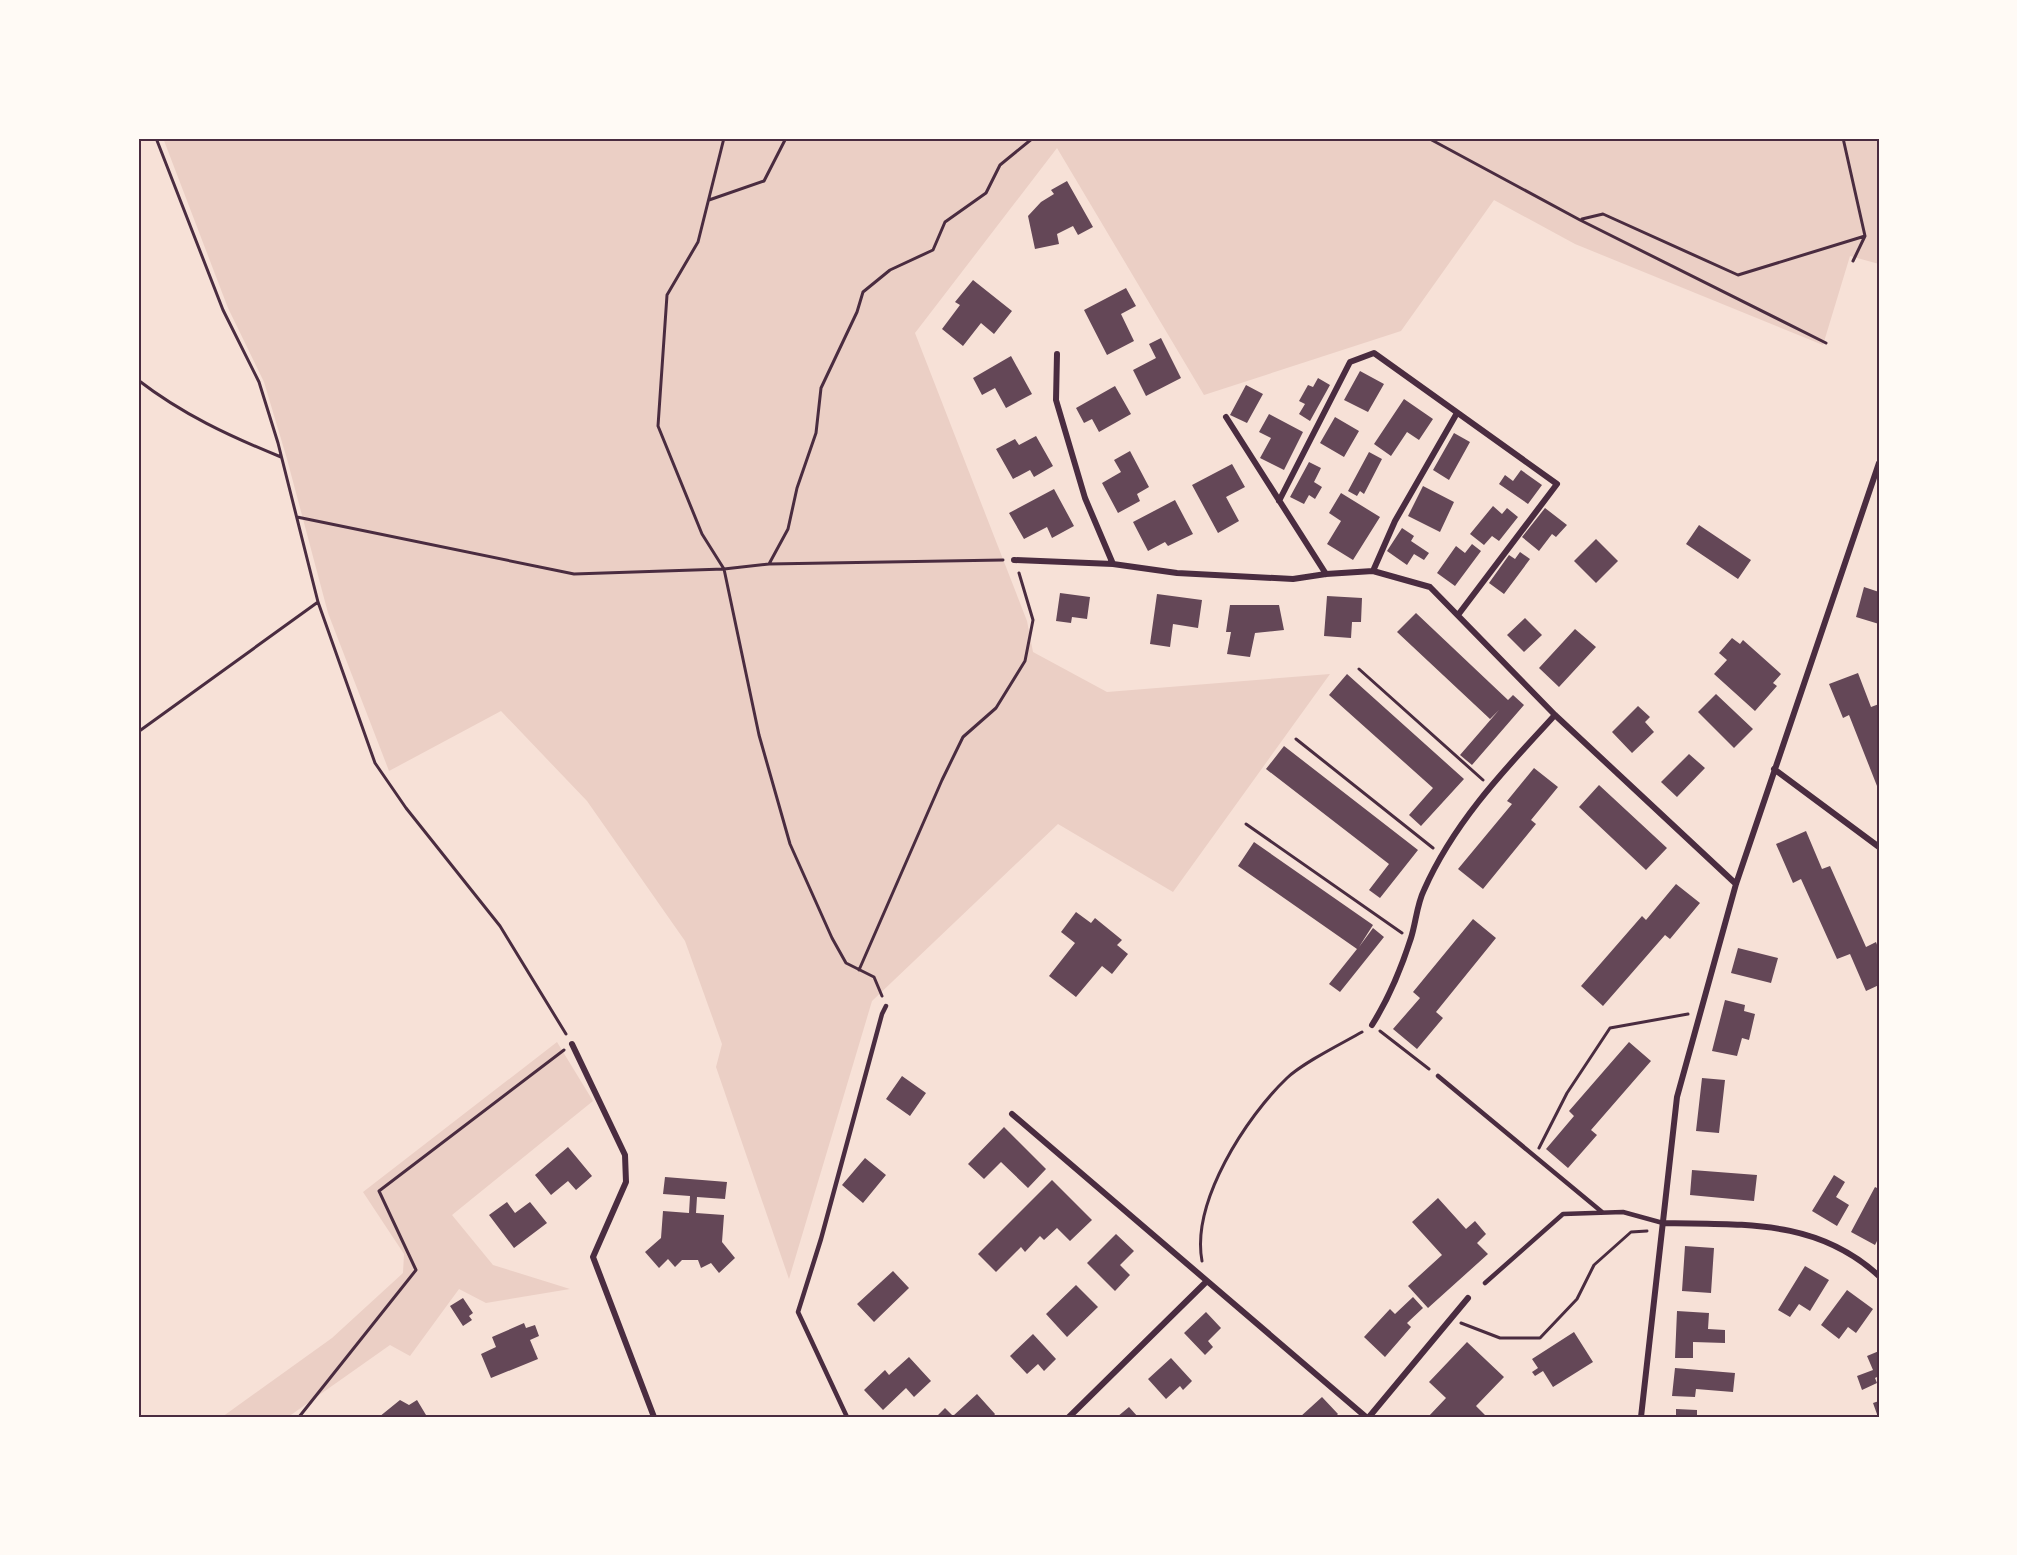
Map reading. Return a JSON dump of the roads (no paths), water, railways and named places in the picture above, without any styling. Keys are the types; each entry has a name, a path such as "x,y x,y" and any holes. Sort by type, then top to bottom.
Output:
{"street":[{"path":"1279,501 1350,362 1374,352 1557,484 1458,615"},
{"path":"1057,354 1056,400 1085,498 1113,564"},
{"path":"1373,571 1395,521 1457,413"},
{"path":"1226,417 1326,573"},
{"path":"1641,1417 1677,1097 1736,884 1773,769 1878,472 1879,463"},
{"path":"1014,560 1113,564 1229,577 1293,579 1326,573 1373,571 1430,587 1555,715 1736,884"},
{"path":"1372,1025 1390,996 1411,939 1423,891 1463,822 1489,786 1555,715"},
{"path":"1773,769 1879,847"},
{"path":"572,1044 625,1155 626,1182 593,1257 654,1417"},
{"path":"1012,1114 1206,1282 1367,1417 1468,1298"},
{"path":"1662,1226 1773,1226 1818,1238 1862,1261 1879,1276"},
{"path":"1069,1417 1206,1282"}],"lane":[{"path":"847,1417 798,1312 886,1006"},
{"path":"1438,1076 1534,1158 1602,1212"},
{"path":"1485,1283 1563,1214 1623,1212 1662,1226"}]}
